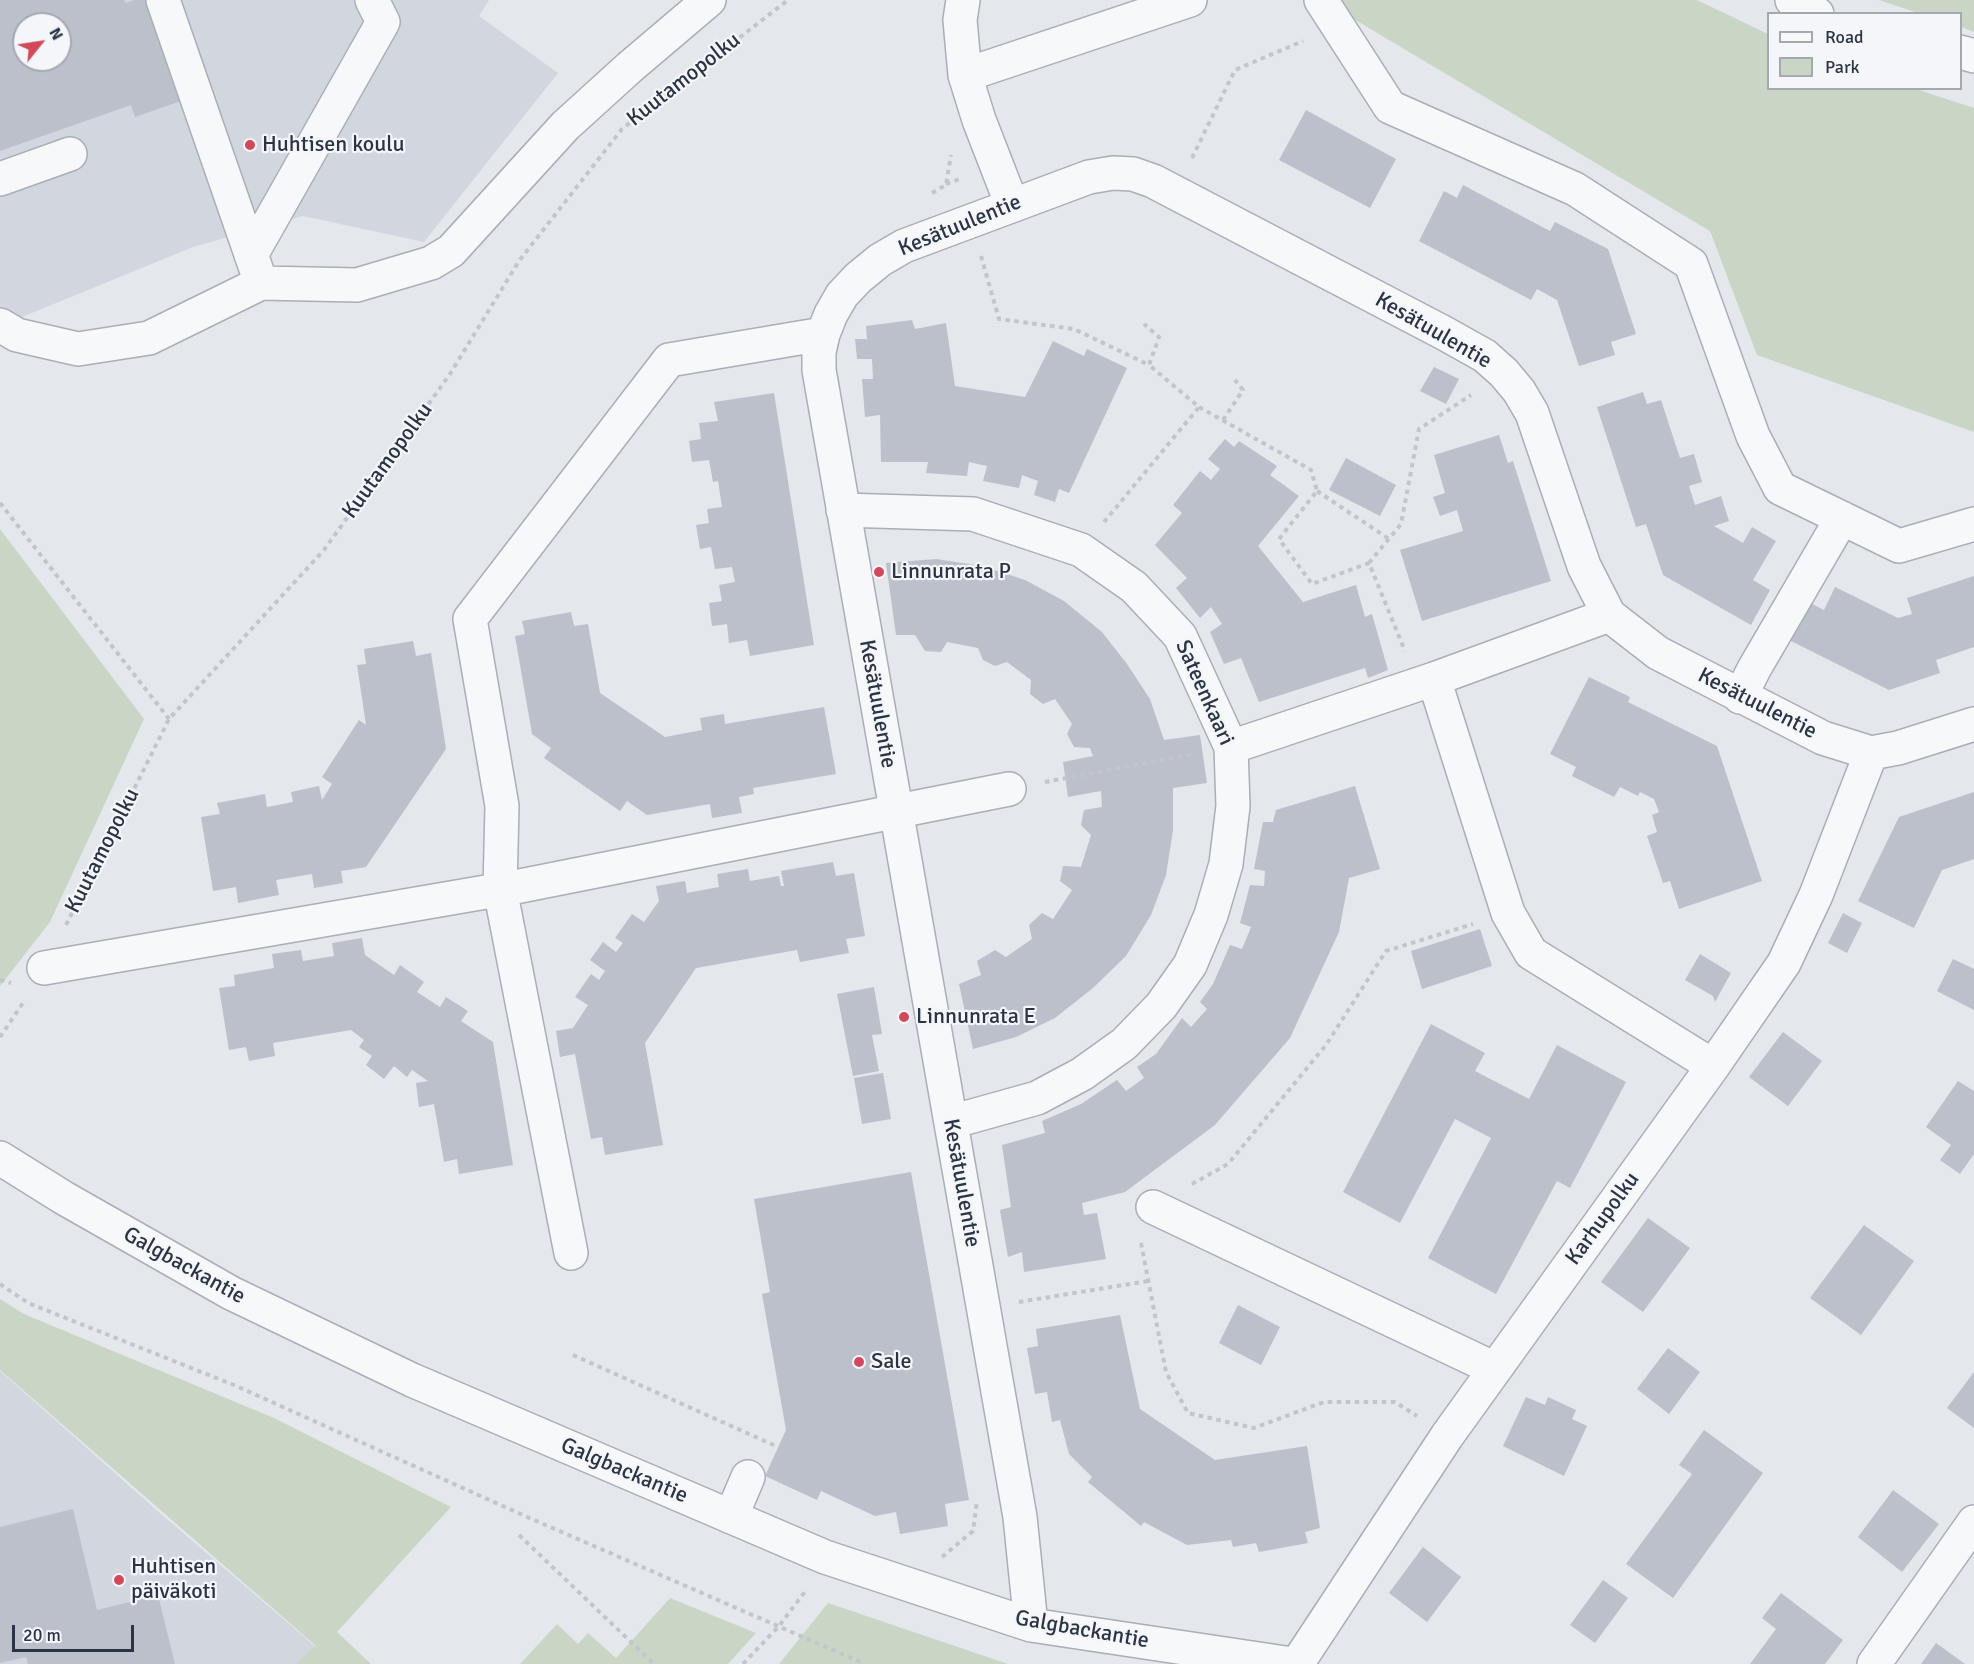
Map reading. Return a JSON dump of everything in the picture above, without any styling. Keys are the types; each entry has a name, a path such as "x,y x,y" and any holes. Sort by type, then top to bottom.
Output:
{"street":[{"path":"163,0 256,269"},
{"path":"256,269 357,285 431,263 451,251 565,126 709,0"},
{"path":"963,0 960,20 965,75 979,120 1012,205"},
{"path":"965,75 1190,0"},
{"path":"1792,0 1813,12"},
{"path":"0,325 16,335 78,349 148,338 256,269 386,7"},
{"path":"1329,13 1390,107 1575,189 1691,264 1754,436 1780,488 1899,546 1974,524"},
{"path":"0,179 70,154"},
{"name":"Kesätuulentie","path":"1031,1625 1020,1517 819,370 819,352 831,314 842,295 858,278 880,260 904,246 972,220 1089,177 1113,173 1133,174 1175,191 1485,356 1504,373 1519,391 1532,413 1584,566 1609,615 1658,653 1822,738 1871,753 1898,748 1974,724"},
{"path":"571,1253 500,889 502,806 470,619 669,360 823,334"},
{"name":"Sateenkaari","path":"843,510 973,514 1081,550 1134,587 1180,636 1231,747 1233,806 1226,864 1211,915 1190,965 1161,1006 1124,1044 1082,1074 1037,1098 951,1122"},
{"path":"1740,697 1842,518"},
{"path":"1231,747 1426,682 1609,615"},
{"path":"1426,682 1508,913 1531,953 1713,1066"},
{"name":"Karhupolku","path":"1295,1664 1447,1436 1713,1066 1784,963 1816,895 1871,753"},
{"path":"44,968 500,889 1009,789"},
{"name":"Galgbackantie","path":"0,1158 74,1204 242,1298 412,1380 825,1557 1031,1625 1295,1664"},
{"path":"1153,1207 1495,1369"},
{"path":"731,1516 748,1477"},
{"path":"1874,1664 1974,1522"}],"path":[{"name":"Kuutamopolku","path":"0,1037 44,968 169,719 324,550 450,374 519,261 621,129 788,0"},
{"path":"1175,191 1236,70 1329,13"},
{"path":"946,185 996,164"},
{"path":"972,220 999,319 1074,329 1149,365 1199,407 1311,471 1317,491 1389,538"},
{"path":"1144,324 1159,337 1149,365"},
{"path":"1317,491 1279,539 1312,584 1369,563 1401,524 1419,429 1504,373"},
{"path":"1223,420 1243,390 1235,380"},
{"path":"1081,550 1199,407"},
{"path":"0,504 169,719"},
{"path":"1369,563 1426,682"},
{"path":"1009,789 1231,747"},
{"path":"1447,1436 1395,1402 1324,1402 1254,1428 1188,1413 1166,1372 1136,1217 1228,1164 1326,1045 1386,951 1508,913"},
{"path":"983,1308 1148,1281"},
{"path":"0,1284 28,1303 234,1385 525,1516 865,1664"},
{"path":"573,1355 778,1447"},
{"path":"519,1535 654,1664"},
{"path":"744,1664 779,1626 815,1580 825,1557"}],"shaded area":[{"name":"Huhtisen koulu","path":"0,0 489,0 479,16 558,73 424,242 303,216 193,247 0,326"},
{"name":"Huhtisen päiväkoti","path":"0,1371 316,1647 295,1664 0,1664"}],"green space":[{"path":"1341,0 1697,0 1767,34 1767,90 1919,90 1974,108 1974,432 1757,355 1710,231 1347,15"},
{"path":"1879,0 1974,0 1974,32 1962,27 1962,12 1915,12"},
{"path":"0,529 144,719 50,922 0,986"},
{"path":"0,1299 24,1314 274,1418 451,1507 337,1632 371,1664 295,1664 316,1646 0,1370"},
{"path":"670,1598 756,1633 728,1664 520,1664 557,1624 578,1644 588,1633 616,1658"},
{"path":"828,1603 1008,1664 779,1664"}],"building":[{"path":"0,0 124,0 126,3 134,0 149,0 184,100 135,117 131,105 0,151"},
{"path":"1306,110 1396,159 1370,208 1279,160"},
{"path":"1463,185 1550,231 1555,222 1608,249 1636,334 1611,342 1615,355 1579,366 1557,300 1537,289 1531,300 1419,241 1444,191 1457,198"},
{"path":"912,320 915,329 946,323 955,386 1025,397 1053,341 1084,356 1087,349 1127,368 1069,493 1059,489 1055,502 1034,495 1038,481 1022,475 1019,488 983,481 987,466 969,462 967,476 926,473 928,462 881,462 880,415 865,417 862,379 873,379 872,359 857,359 855,339 867,339 866,326"},
{"path":"1434,367 1459,379 1446,404 1420,391"},
{"path":"1643,392 1647,404 1661,400 1680,458 1694,454 1702,482 1689,486 1695,505 1721,496 1729,521 1714,526 1743,543 1752,527 1776,541 1753,580 1770,590 1751,625 1663,575 1646,524 1636,527 1597,407"},
{"path":"774,393 814,645 750,656 747,640 729,643 727,624 712,626 709,603 722,601 719,585 735,582 732,567 715,569 711,547 700,549 696,525 709,523 707,509 722,507 718,481 713,482 709,460 692,462 689,441 701,439 699,423 718,421 714,402"},
{"path":"1499,435 1508,463 1513,461 1551,581 1422,621 1400,550 1463,531 1457,510 1440,516 1433,497 1445,493 1434,455"},
{"path":"1225,439 1234,447 1239,441 1277,466 1270,475 1299,496 1258,546 1303,602 1356,585 1365,617 1372,614 1388,670 1368,678 1365,668 1259,702 1241,658 1224,664 1210,632 1222,624 1211,607 1200,618 1176,588 1187,578 1155,545 1182,513 1173,505 1200,471 1211,480 1220,469 1208,459"},
{"path":"1346,458 1396,485 1380,516 1329,490"},
{"path":"936,559 982,566 1025,580 1064,601 1102,632 1150,699 1164,740 1200,735 1207,783 1173,788 1173,830 1166,875 1151,915 1126,956 1093,988 1055,1018 1016,1037 973,1049 959,984 981,975 977,961 995,950 1006,957 1032,939 1029,925 1042,913 1053,919 1072,890 1060,881 1063,866 1081,867 1091,835 1081,825 1084,810 1102,807 1101,791 1068,797 1063,762 1093,756 1090,748 1074,747 1067,734 1072,724 1055,699 1043,704 1030,694 1031,680 1007,662 995,666 983,660 978,648 947,642 941,652 925,651 915,635 896,635 886,563"},
{"path":"1974,576 1974,647 1936,660 1940,673 1889,690 1789,640 1808,602 1824,610 1835,587 1898,618 1912,614 1907,598"},
{"path":"571,612 574,626 588,624 600,693 665,737 702,730 700,718 724,714 725,724 824,707 836,774 753,788 754,794 739,797 742,813 712,818 710,804 647,815 627,801 620,811 544,758 551,748 532,734 515,636 525,634 522,621"},
{"path":"413,641 416,656 431,653 446,749 366,867 341,871 343,883 314,888 312,874 276,880 279,895 238,903 236,887 213,891 201,817 220,814 217,803 265,794 267,807 293,802 291,792 319,786 322,800 332,784 322,777 359,720 366,725 357,665 366,664 364,649"},
{"path":"1589,677 1630,697 1628,702 1717,746 1762,881 1679,909 1670,881 1663,883 1647,836 1657,832 1652,815 1659,812 1654,799 1640,792 1638,796 1620,787 1614,797 1572,776 1576,767 1550,754"},
{"path":"1355,786 1380,869 1349,878 1339,932 1290,1038 1215,1125 1125,1192 1082,1203 1084,1215 1097,1213 1106,1259 1024,1272 1022,1252 1008,1257 1000,1210 1011,1207 1002,1145 1045,1133 1042,1121 1081,1104 1117,1080 1126,1091 1144,1078 1137,1067 1156,1054 1182,1018 1191,1027 1207,1009 1200,1002 1213,984 1230,945 1242,949 1251,927 1240,923 1250,885 1264,886 1265,871 1254,869 1263,822 1273,822 1276,810"},
{"path":"1974,792 1974,859 1942,870 1914,928 1858,901 1899,817"},
{"path":"833,862 836,876 854,873 865,936 846,939 849,953 800,962 797,950 696,968 645,1043 663,1145 605,1155 602,1137 591,1139 575,1054 560,1057 556,1031 573,1028 588,1005 575,997 591,974 599,980 605,971 590,960 603,942 616,952 623,943 615,938 632,914 644,922 659,901 656,886 685,881 687,893 719,887 717,874 748,869 750,881 779,876 781,886 784,886 781,871"},
{"path":"1843,913 1862,923 1847,953 1828,943"},
{"path":"1480,929 1492,966 1422,989 1411,951"},
{"path":"362,938 365,955 394,975 400,965 424,982 417,992 440,1007 446,997 468,1011 461,1021 493,1042 513,1165 459,1174 457,1159 444,1162 434,1104 419,1107 416,1083 428,1081 412,1070 407,1077 394,1066 384,1079 366,1065 372,1056 359,1047 364,1040 351,1030 273,1043 275,1056 249,1061 246,1047 229,1050 219,988 235,986 234,975 274,968 272,954 301,950 303,961 334,956 332,943"},
{"path":"1700,954 1731,973 1715,1002 1713,996 1685,980"},
{"path":"1953,959 1974,969 1974,1010 1937,991"},
{"path":"874,987 882,1034 872,1035 879,1071 853,1076 837,994"},
{"path":"1431,1024 1485,1053 1475,1071 1529,1099 1557,1045 1626,1082 1570,1188 1557,1181 1496,1294 1428,1258 1491,1138 1455,1119 1400,1223 1343,1192"},
{"path":"1783,1032 1822,1061 1788,1106 1749,1077"},
{"path":"883,1073 891,1119 862,1124 854,1078"},
{"path":"1958,1081 1974,1091 1974,1154 1960,1174 1940,1160 1951,1145 1926,1127"},
{"name":"Sale","path":"911,1172 969,1500 945,1504 948,1526 900,1534 896,1512 875,1516 821,1491 817,1500 765,1476 786,1430 762,1294 770,1292 754,1199"},
{"path":"1648,1218 1690,1248 1643,1312 1601,1282"},
{"path":"1864,1225 1914,1261 1861,1335 1810,1298"},
{"path":"1238,1305 1280,1327 1261,1365 1219,1343"},
{"path":"1120,1315 1140,1409 1215,1460 1307,1446 1320,1528 1305,1532 1308,1543 1259,1552 1256,1543 1233,1547 1231,1540 1187,1545 1144,1522 1141,1526 1088,1482 1092,1477 1069,1454 1060,1420 1052,1422 1047,1392 1035,1394 1027,1348 1038,1346 1036,1329"},
{"path":"1668,1348 1700,1372 1669,1414 1637,1389"},
{"path":"1974,1372 1974,1428 1947,1408"},
{"path":"1526,1397 1545,1405 1548,1397 1576,1410 1572,1419 1587,1426 1564,1476 1503,1446"},
{"path":"1704,1430 1763,1473 1673,1598 1626,1564 1692,1474 1679,1465"},
{"path":"1893,1490 1939,1524 1902,1572 1858,1537"},
{"path":"73,1509 97,1610 158,1595 175,1664 28,1664 26,1657 0,1663 0,1527"},
{"path":"1423,1547 1461,1577 1427,1622 1389,1593"},
{"path":"1603,1580 1628,1598 1595,1643 1570,1625"},
{"path":"1781,1593 1843,1640 1825,1664 1750,1664 1776,1629 1762,1618"},
{"path":"1936,1643 1965,1664 1921,1664"}],"place":[{"name":"Huhtisen koulu","path":"250,145"},
{"name":"Linnunrata P","path":"879,572"},
{"name":"Linnunrata E","path":"904,1017"},
{"name":"Sale","path":"859,1362"},
{"name":"Huhtisen päiväkoti","path":"119,1580"}]}
